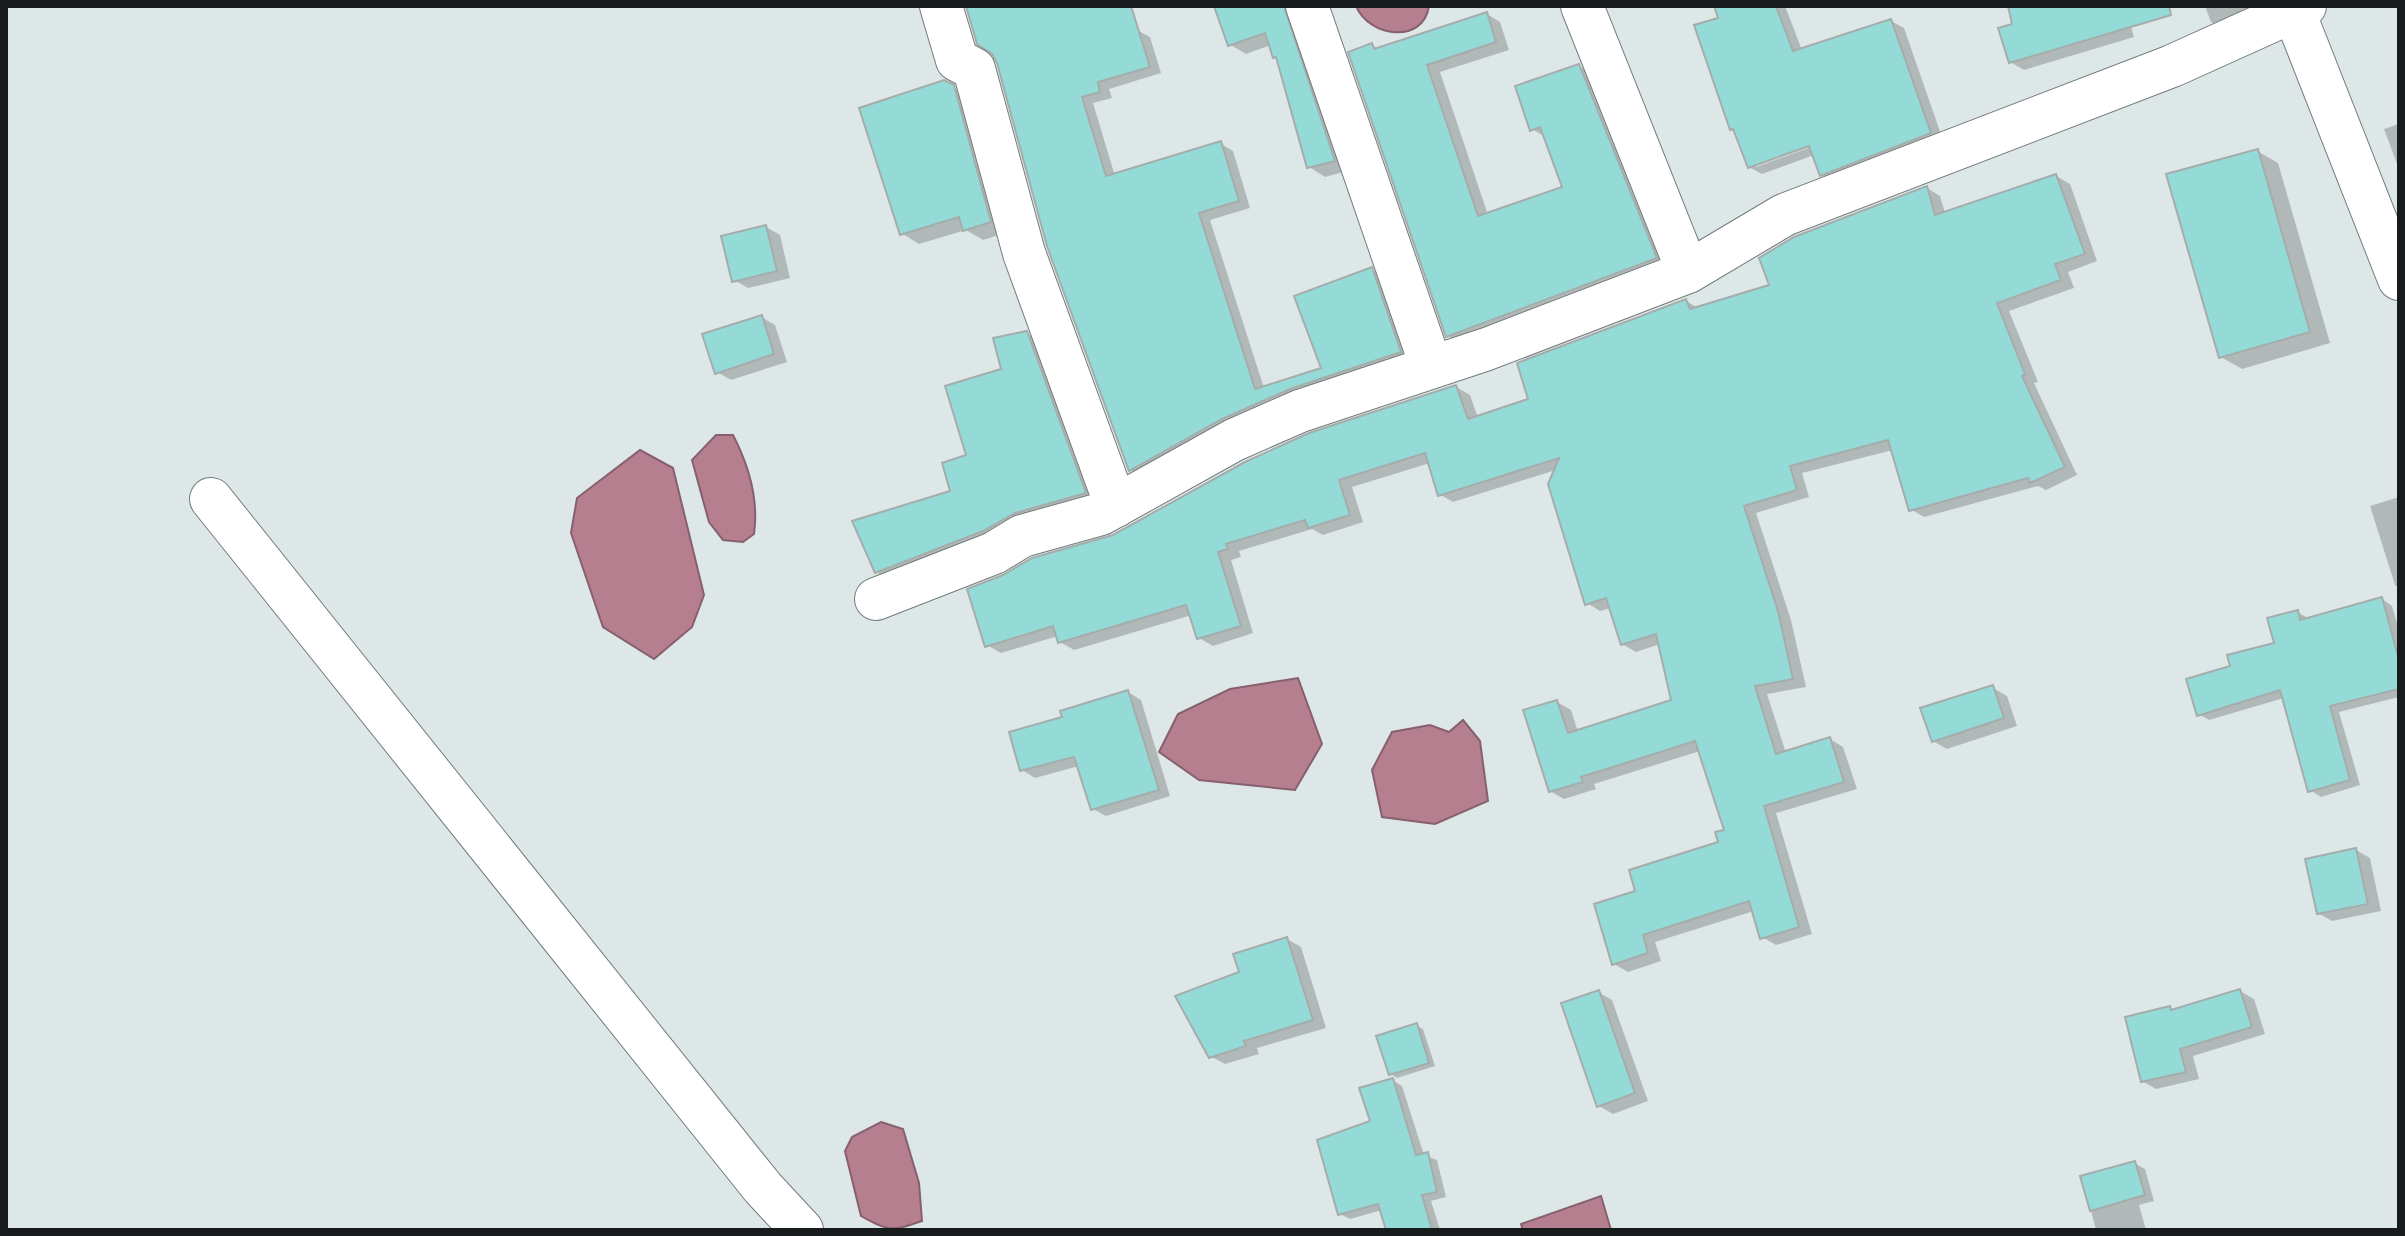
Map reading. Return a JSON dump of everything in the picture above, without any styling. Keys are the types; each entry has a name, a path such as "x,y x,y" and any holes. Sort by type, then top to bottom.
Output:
{"street":[{"path":"941,6 957,60 974,69 1024,253 1116,506"},
{"path":"1307,6 1431,366"},
{"path":"1582,6 1688,272"},
{"path":"876,599 994,553 1022,536 1101,514 1234,440 1300,411 1688,272 1784,215 2172,66 2300,9 2399,279"},
{"path":"211,499 753,1176 802,1230"}],"shaded area":[{"path":"1356,6 1429,6 1425,18 1417,27 1395,32 1372,25"},
{"path":"716,435 733,435 751,483 755,508 754,534 743,542 723,540 709,522 692,460"},
{"path":"640,450 673,468 704,595 692,627 654,659 603,627 571,533 577,498"},
{"path":"1298,678 1322,744 1295,790 1199,780 1159,752 1178,714 1230,689"},
{"path":"1463,720 1480,741 1488,801 1435,824 1382,817 1372,770 1392,732 1430,725 1449,732"},
{"path":"881,1122 903,1129 919,1183 922,1221 897,1228 878,1225 861,1216 845,1151 852,1137"},
{"path":"1601,1196 1611,1230 1523,1230 1521,1224"}],"building":[{"path":"966,6 1131,6 1150,67 1098,82 1100,92 1082,97 1106,176 1221,141 1239,201 1199,213 1255,389 1321,368 1294,296 1372,267 1401,352 1290,389 1222,419 1129,471 1047,246 997,63 992,54 977,44"},
{"path":"1214,6 1284,6 1335,161 1307,168 1276,57 1273,58 1265,33 1228,46"},
{"path":"1714,6 1776,6 1793,51 1891,19 1931,133 1820,176 1809,146 1748,168 1733,129 1730,130 1694,25 1718,18"},
{"path":"2008,6 2169,6 2171,15 2009,63 1998,28 2012,24"},
{"path":"1487,12 1496,42 1427,65 1478,216 1562,187 1540,127 1530,131 1515,86 1579,64 1657,258 1446,337 1348,52 1372,43 1374,49"},
{"path":"944,80 954,85 991,222 963,231 959,217 900,235 859,108"},
{"path":"2258,149 2310,332 2219,358 2166,174"},
{"path":"2056,174 2085,254 2055,264 2061,280 1997,303 2025,374 2022,376 2065,467 2030,483 2028,478 1909,511 1888,440 1790,466 1797,490 1744,506 1778,611 1793,679 1755,686 1776,754 1830,737 1844,782 1764,806 1799,927 1760,939 1749,901 1643,935 1648,953 1612,965 1594,904 1635,891 1629,870 1718,842 1715,832 1724,830 1695,741 1581,777 1583,782 1549,792 1523,710 1557,700 1568,733 1671,700 1656,634 1621,645 1606,598 1585,605 1548,484 1559,458 1438,496 1425,453 1339,480 1350,515 1308,528 1305,520 1226,544 1228,549 1218,552 1241,626 1197,639 1186,605 1058,643 1053,626 985,647 967,589 1003,575 1032,558 1113,535 1245,462 1309,433 1456,385 1468,419 1528,399 1517,363 1686,299 1690,309 1769,285 1759,258 1794,237 1927,186 1935,215"},
{"path":"766,225 777,271 732,282 721,236"},
{"path":"762,315 774,354 715,374 702,334"},
{"path":"1027,331 1086,493 1015,513 983,531 875,573 852,521 950,491 942,463 966,455 945,386 1001,369 993,338"},
{"path":"2382,597 2399,660 2399,689 2330,706 2350,780 2308,792 2280,690 2197,716 2186,679 2230,666 2227,655 2274,643 2267,618 2298,610 2300,620"},
{"path":"1993,685 2004,718 1932,742 1920,708"},
{"path":"1128,690 1159,790 1091,810 1074,757 1020,771 1009,732 1062,717 1060,711"},
{"path":"2356,848 2368,904 2317,914 2305,859"},
{"path":"1287,937 1313,1020 1244,1041 1246,1046 1209,1058 1175,996 1239,972 1233,954"},
{"path":"2240,989 2252,1027 2180,1049 2186,1072 2141,1082 2125,1017 2170,1006 2171,1010"},
{"path":"1599,990 1635,1093 1597,1107 1561,1003"},
{"path":"1417,1023 1429,1063 1389,1075 1376,1036"},
{"path":"1393,1078 1416,1155 1428,1152 1437,1192 1422,1195 1432,1230 1386,1230 1378,1204 1338,1215 1317,1140 1370,1121 1359,1088"},
{"path":"2135,1161 2145,1195 2090,1211 2080,1176"}]}
